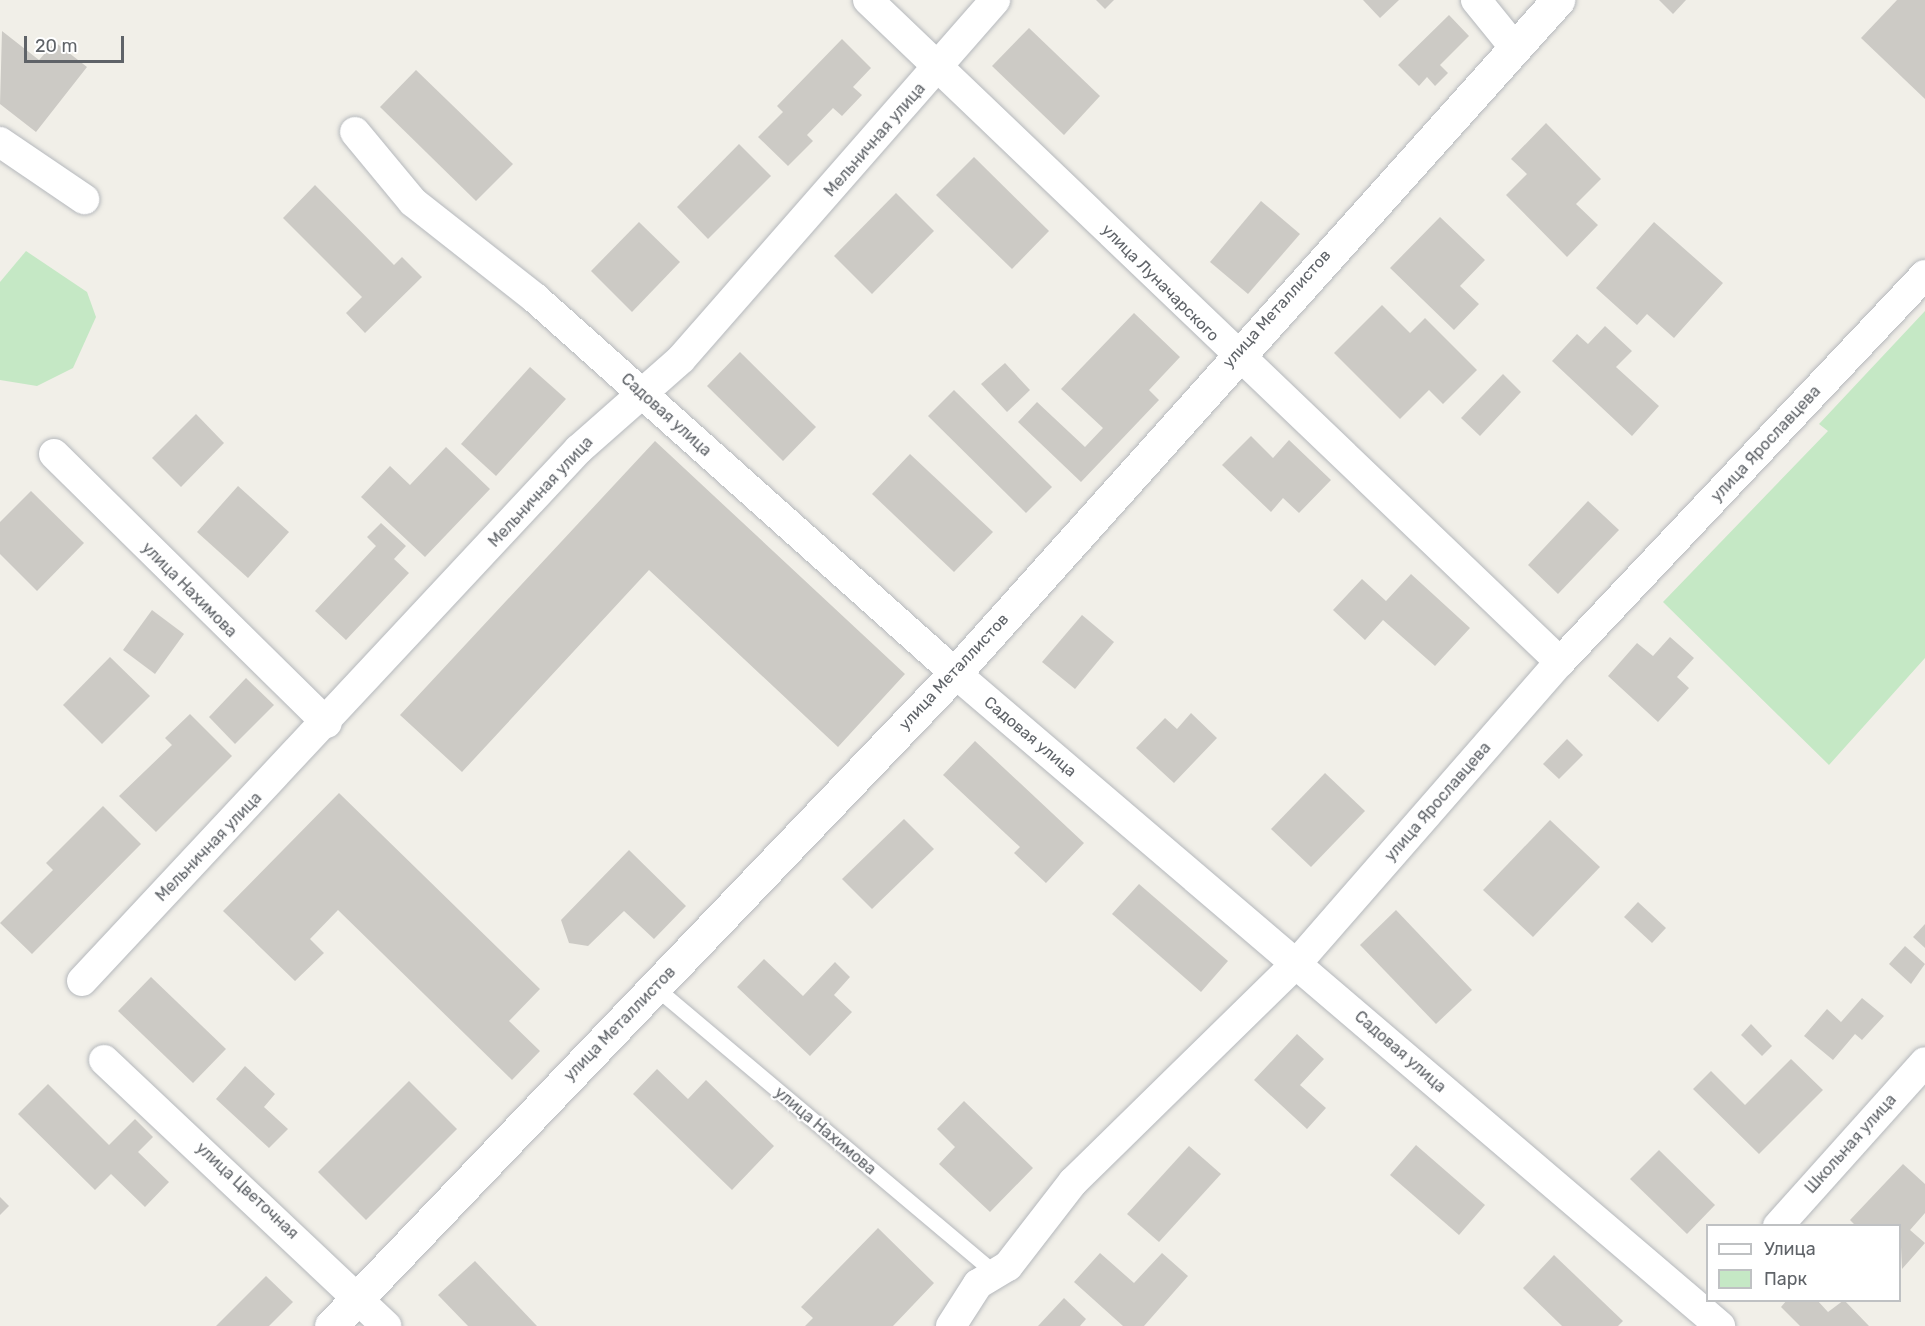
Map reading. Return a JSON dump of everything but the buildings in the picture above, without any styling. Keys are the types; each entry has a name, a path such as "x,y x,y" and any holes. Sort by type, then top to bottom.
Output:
{"street":[{"name":"улица Луначарского","path":"868,0 940,65 1234,356 1560,662"},
{"name":"Мельничная улица","path":"82,981 327,723 579,449 681,359 995,0"},
{"path":"1476,0 1514,47"},
{"name":"улица Металлистов","path":"331,1326 955,673 1234,356 1558,0"},
{"name":"Садовая улица","path":"355,132 413,202 536,298 955,673 1297,963 1705,1316"},
{"path":"0,142 84,199"},
{"name":"улица Ярославцева","path":"951,1326 978,1284 1008,1266 1072,1182 1297,963 1560,662 1925,275"},
{"name":"улица Нахимова","path":"54,454 327,723"},
{"name":"улица Цветочная","path":"104,1060 386,1326"},
{"name":"Школьная улица","path":"1780,1224 1925,1062"}],"lane":[{"name":"улица Нахимова","path":"655,987 996,1274"}],"green space":[{"path":"26,251 87,292 96,317 73,368 37,386 0,380 0,282"},
{"path":"1925,311 1925,658 1829,765 1663,602 1828,431 1819,424"}]}
